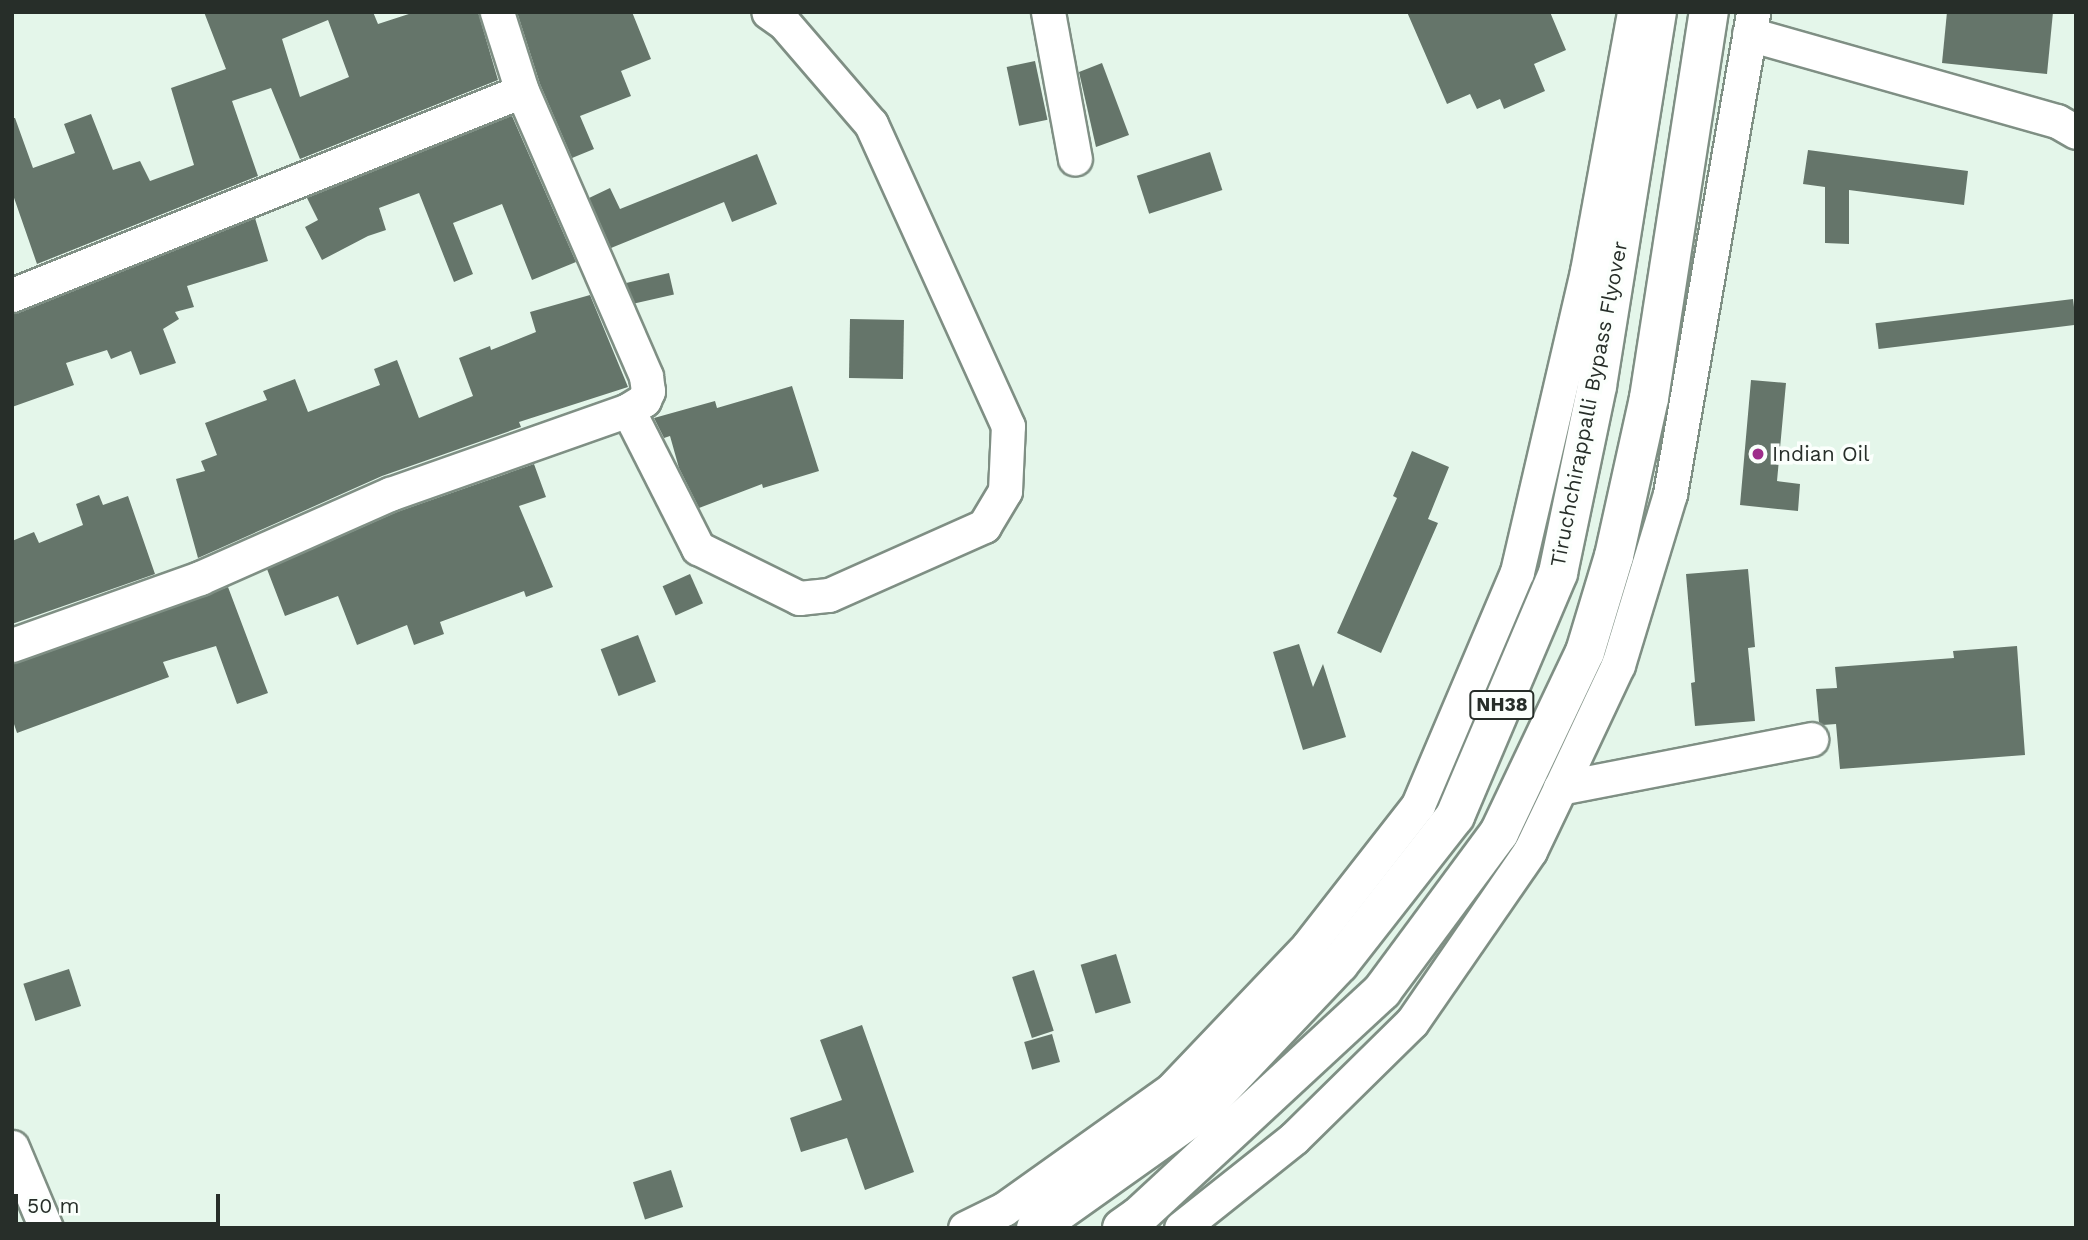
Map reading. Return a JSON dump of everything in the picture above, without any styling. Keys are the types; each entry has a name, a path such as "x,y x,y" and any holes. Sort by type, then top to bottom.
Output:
{"highway":[{"name":"Tiruchchirappalli Bypass Flyover","path":"1036,1228 1199,1112 1339,964 1455,816 1558,573 1597,386 1657,12"},
{"name":"NH38","path":"1122,1228 1138,1217 1382,991 1505,821 1585,652 1614,556 1649,398 1709,12"}],"street":[{"path":"12,645 200,578 390,494 628,410 644,400 648,391 646,376 522,92 497,12"},
{"path":"628,410 698,548 799,598 829,595 984,526 1006,491 1008,426 872,124 784,23 768,12"},
{"path":"1048,12 1075,159"},
{"path":"965,1228 1004,1209 1172,1089 1308,946 1418,805 1517,572 1587,271 1634,12"},
{"path":"1181,1228 1294,1138 1412,1022 1530,851 1560,789 1618,665 1670,494 1751,23 2057,121 2076,132"},
{"path":"13,293 522,92"},
{"path":"1560,789 1811,739"},
{"path":"12,1147 46,1228"}],"building":[{"path":"204,12 373,12 378,24 415,12 478,12 498,80 300,159 271,88 232,101 258,176 37,264 12,192 12,118 15,118 33,168 75,153 64,124 91,114 113,170 140,161 150,181 194,165 171,88 226,69","holes":["328,20 349,77 300,97 282,39"]},
{"path":"517,12 632,12 651,59 621,71 631,96 580,116 594,149 572,158 540,84"},
{"path":"1407,12 1550,12 1566,50 1534,64 1545,91 1504,109 1500,99 1477,109 1470,94 1447,104"},
{"path":"1947,12 2053,12 2047,74 1942,63"},
{"path":"1035,61 1047,120 1019,126 1007,67"},
{"path":"1102,63 1129,135 1096,147 1079,72"},
{"path":"512,116 576,262 532,280 502,204 453,223 473,274 454,282 419,193 379,208 386,230 368,236 322,260 305,227 318,220 307,198"},
{"path":"1808,150 1968,171 1964,205 1849,190 1849,244 1825,243 1825,187 1803,184"},
{"path":"1210,152 1222,190 1149,214 1137,176"},
{"path":"757,154 777,204 732,222 724,202 611,248 589,198 610,188 620,209"},
{"path":"255,218 268,261 187,286 194,307 175,312 179,319 163,329 176,363 140,375 131,351 111,359 107,350 66,363 74,385 12,407 12,314"},
{"path":"669,273 674,294 631,304 626,283"},
{"path":"590,295 628,387 519,422 521,427 382,476 198,558 176,479 205,471 201,461 217,455 205,423 267,400 263,391 295,379 308,412 380,385 374,369 397,360 419,418 473,396 459,358 490,346 491,350 536,332 530,312"},
{"path":"2073,299 2076,325 1879,349 1875,323"},
{"path":"850,319 904,320 903,379 849,378"},
{"path":"1751,380 1786,383 1777,481 1800,484 1798,511 1740,505"},
{"path":"792,386 819,471 763,488 762,484 699,508 679,468 670,436 664,438 654,418 715,401 717,408"},
{"path":"1412,451 1449,467 1428,519 1438,523 1381,653 1337,633 1397,498 1393,496"},
{"path":"534,464 546,497 519,506 553,587 526,597 524,591 440,622 444,634 414,645 407,625 357,645 338,596 285,616 267,569 397,512"},
{"path":"99,495 103,505 128,496 155,574 12,624 12,541 34,532 39,543 83,525 76,504"},
{"path":"1748,569 1755,647 1748,648 1755,721 1695,726 1691,683 1695,682 1686,574"},
{"path":"690,574 703,603 676,615 663,586"},
{"path":"228,587 268,693 237,704 216,646 163,662 169,677 17,733 12,718 12,664"},
{"path":"638,635 656,682 619,696 601,649"},
{"path":"1299,644 1313,687 1323,664 1346,737 1303,750 1273,652"},
{"path":"2017,646 2025,755 1840,769 1836,724 1823,725 1819,722 1816,689 1837,688 1835,667 1954,658 1953,651"},
{"path":"1116,954 1131,1003 1096,1014 1081,965"},
{"path":"69,969 81,1006 35,1021 23,984"},
{"path":"1034,970 1054,1031 1032,1038 1012,977"},
{"path":"862,1025 914,1172 865,1190 847,1138 801,1152 790,1118 842,1100 820,1040"},
{"path":"1052,1034 1060,1062 1032,1070 1024,1042"},
{"path":"671,1170 683,1207 645,1219 633,1182"}],"place":[{"name":"Indian Oil","path":"1758,454"}]}
